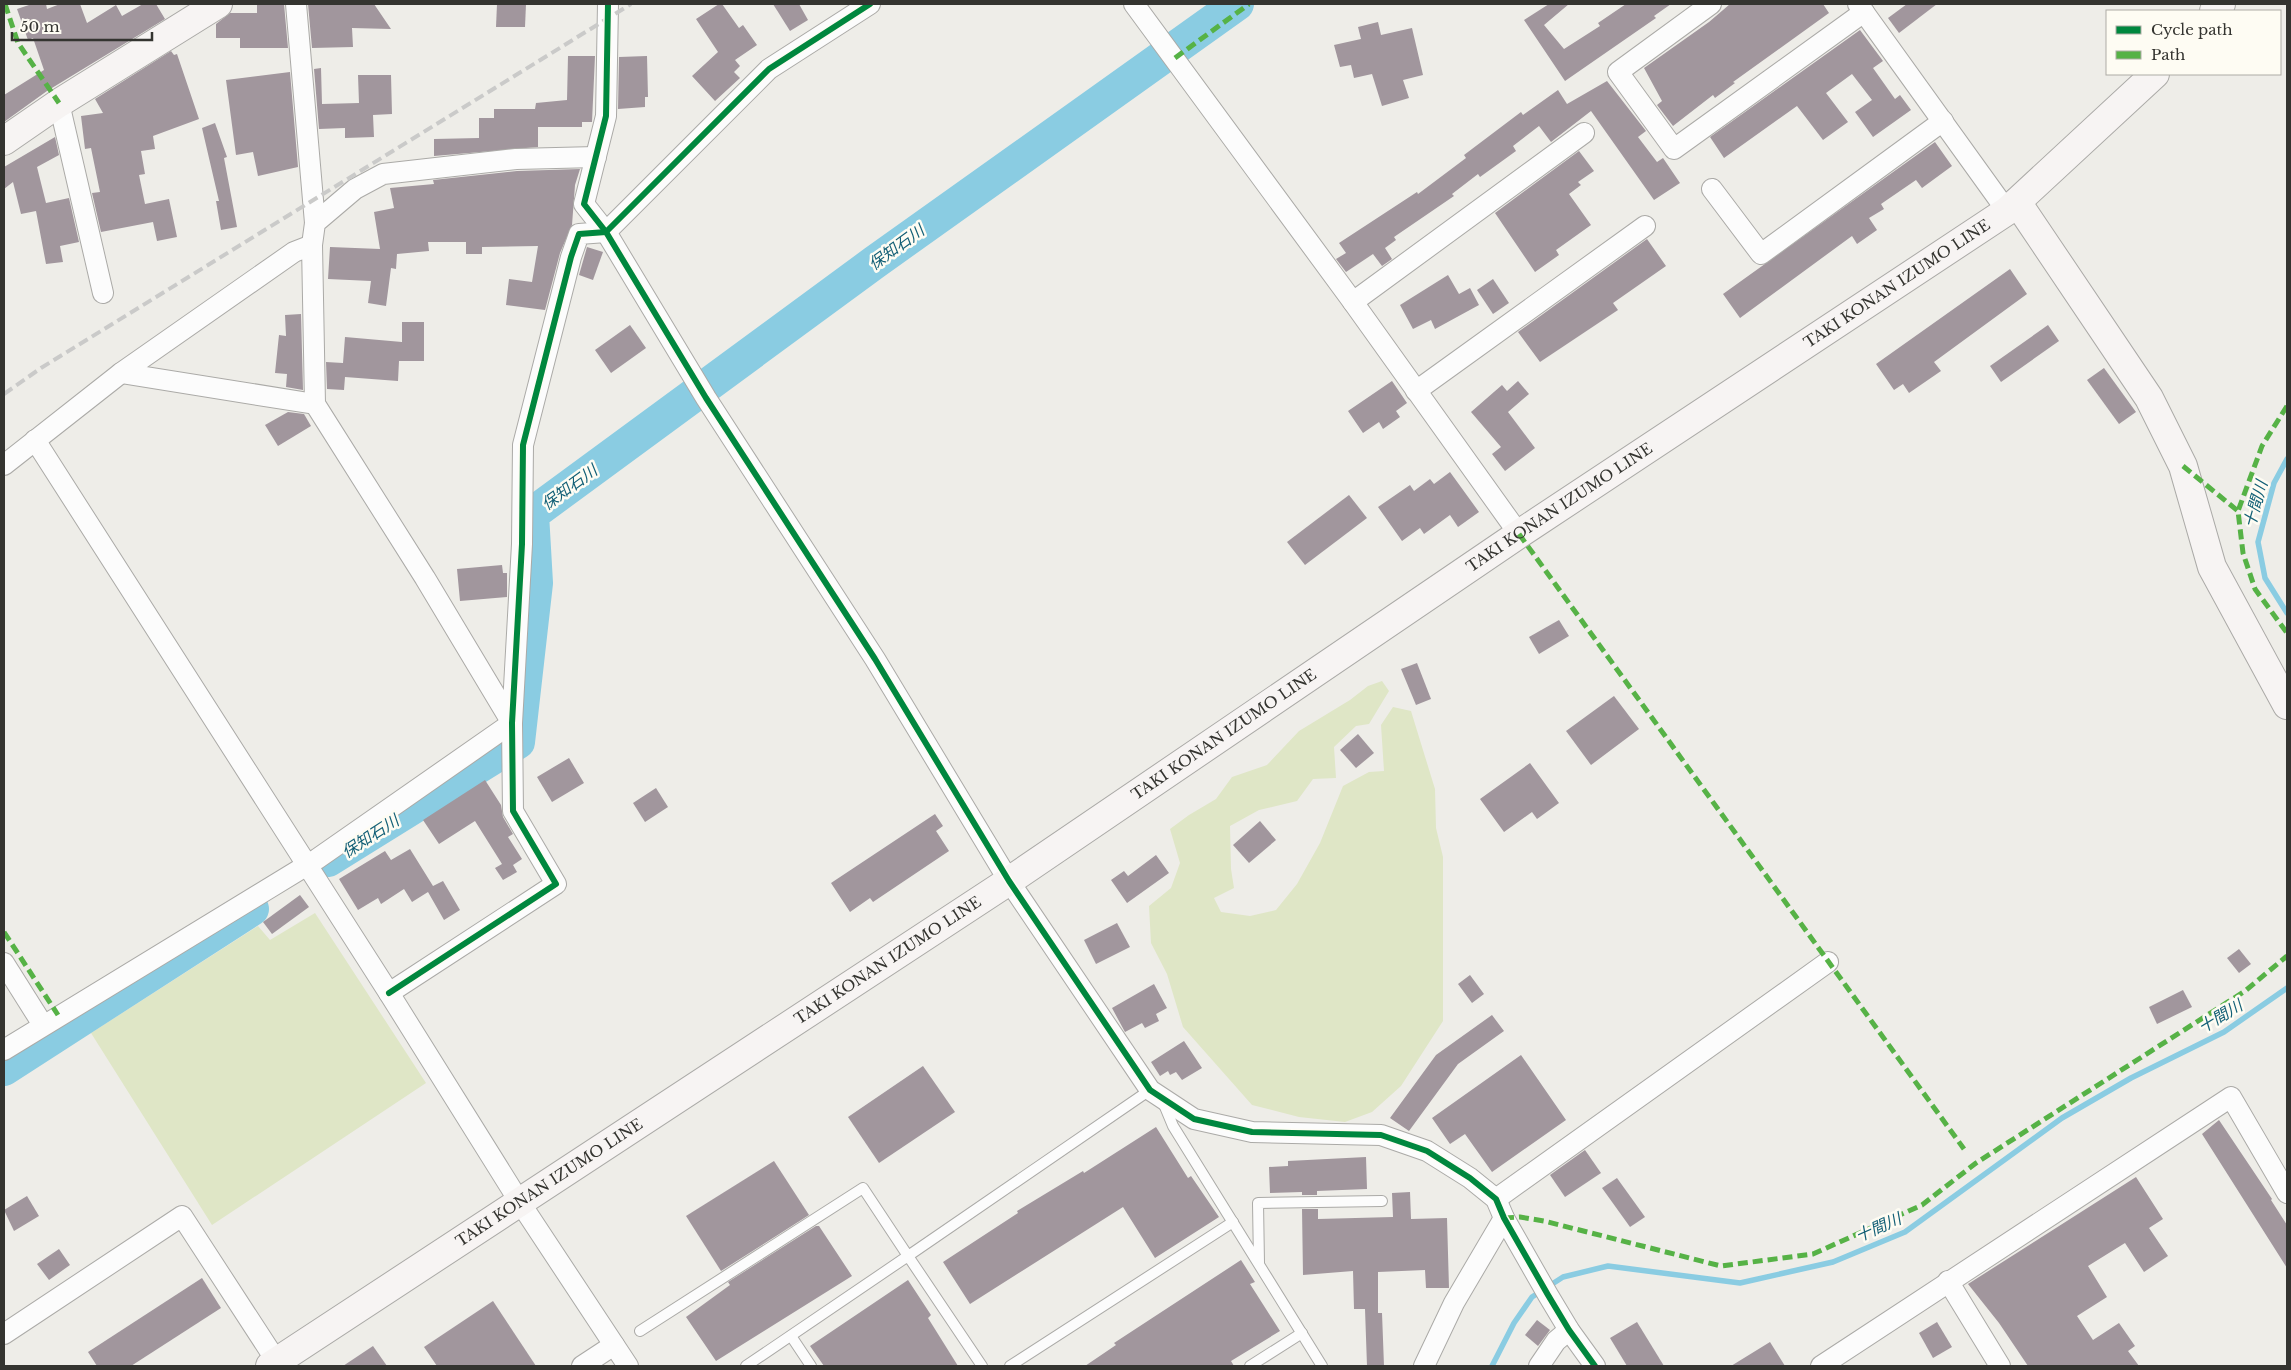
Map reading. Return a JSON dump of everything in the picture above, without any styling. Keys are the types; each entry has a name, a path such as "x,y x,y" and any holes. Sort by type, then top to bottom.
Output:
{"main road":[{"path":"4,141 59,103 218,4"},
{"name":"TAKI KONAN IZUMO LINE","path":"274,1364 519,1201 1009,881 1519,534 2012,207 2154,75"},
{"path":"2012,207 2149,398 2183,466 2212,567 2287,705"}],"street":[{"path":"296,4 315,223 312,244 315,404 425,578 512,723"},
{"path":"608,4 606,116 584,204 606,232 706,398 875,659 1009,881 1155,1093 1194,1119 1252,1132 1382,1135 1427,1151 1470,1178 1496,1199 1504,1218 1548,1295 1569,1330 1595,1366"},
{"path":"390,993 556,884 512,811 512,723 522,544 523,445 571,257 579,234 606,232 769,69 870,4"},
{"path":"1134,4 1353,302 1519,534"},
{"path":"1711,4 1618,72 1674,150 1861,8 1943,121 2012,207"},
{"path":"59,103 103,293"},
{"path":"1712,189 1761,254 1943,121"},
{"path":"1353,302 1584,133"},
{"path":"315,223 355,189 383,174 516,159 596,157"},
{"path":"1416,391 1645,226"},
{"path":"4,465 121,373 294,252 312,244"},
{"path":"121,373 315,404"},
{"path":"35,440 390,993 519,1201 628,1366"},
{"path":"4,1050 307,864 512,723"},
{"path":"1496,1199 1828,962"},
{"path":"4,963 43,1025"},
{"path":"1821,1366 2231,1097 2287,1193"},
{"path":"4,1334 182,1216 274,1364"},
{"path":"1424,1366 1454,1303 1504,1218"},
{"path":"1948,1281 2000,1366"},
{"path":"1539,1366 1556,1341 1569,1330"},
{"path":"582,1366 614,1344"}],"lane":[{"path":"746,1366 908,1256 1155,1093 1173,1126 1322,1366"},
{"path":"640,1331 863,1188 982,1366"},
{"path":"1259,1264 1258,1203 1382,1201"},
{"path":"1010,1366 1233,1222"},
{"path":"1250,1366 1302,1333"},
{"path":"791,1336 811,1366"}],"green space":[{"path":"1382,681 1389,691 1369,724 1356,726 1334,747 1336,778 1313,779 1297,801 1259,810 1230,826 1231,869 1234,888 1214,898 1221,912 1250,916 1276,910 1297,884 1320,843 1343,786 1369,772 1384,771 1381,725 1393,707 1411,711 1435,789 1436,828 1443,857 1443,1021 1401,1086 1372,1112 1345,1122 1299,1117 1252,1105 1183,1027 1167,974 1151,943 1149,906 1171,888 1180,863 1170,829 1216,799 1232,777 1267,765 1299,731 1350,700 1368,686"},
{"path":"315,913 426,1083 212,1225 91,1033 258,926 270,940"}],"building":[{"path":"32,4 46,4 47,9 60,4 80,4 87,23 116,5 122,16 143,4 156,4 165,19 47,91 4,122 4,95 44,70 33,38 28,40 17,9"},
{"path":"257,4 284,4 288,48 240,48 240,38 216,38 216,24 230,13 257,13"},
{"path":"308,4 374,4 391,29 352,28 353,47 312,48"},
{"path":"497,4 526,4 525,27 496,27"},
{"path":"722,4 739,28 743,25 757,45 735,60 740,66 734,72 740,78 715,101 692,76 718,52 696,19"},
{"path":"773,4 799,4 808,20 790,31"},
{"path":"1549,4 1569,4 1544,25 1564,49 1600,26 1598,23 1626,4 1671,4 1654,16 1656,18 1565,81 1524,20"},
{"path":"1730,4 1823,4 1829,13 1733,82 1735,83 1715,98 1713,95 1673,126 1657,105 1662,101 1644,68 1709,22"},
{"path":"1907,4 1937,4 1899,33 1888,18"},
{"path":"1378,22 1381,35 1412,28 1423,75 1403,80 1409,98 1382,106 1372,74 1354,78 1351,65 1340,67 1334,45 1361,39 1358,27"},
{"path":"1860,30 1883,61 1873,68 1895,99 1900,95 1911,110 1873,137 1855,112 1872,100 1852,74 1826,93 1848,122 1823,140 1797,106 1724,158 1710,137"},
{"path":"171,51 174,55 177,54 199,119 153,136 155,149 141,151 145,174 139,175 145,204 169,199 177,237 157,241 153,222 101,232 92,193 100,192 91,148 85,149 81,116 103,113 95,99"},
{"path":"568,56 595,56 592,122 582,122 582,127 538,127 538,147 434,156 434,139 479,138 479,118 494,118 494,109 535,109 536,103 567,100"},
{"path":"647,56 648,97 645,97 645,107 618,109 619,57"},
{"path":"321,68 322,104 359,103 358,75 391,75 392,114 373,115 374,137 345,138 345,128 319,129 314,69"},
{"path":"290,72 298,167 258,176 253,152 236,155 226,80"},
{"path":"1607,81 1646,131 1638,137 1657,162 1663,158 1680,183 1654,200 1591,111 1551,142 1539,126 1513,146 1516,151 1480,177 1478,174 1452,194 1454,196 1394,237 1396,240 1385,248 1392,259 1382,266 1373,254 1346,272 1336,259 1346,253 1339,243 1417,192 1418,194 1466,158 1464,155 1521,112 1523,115 1558,90 1567,104"},
{"path":"215,123 227,157 224,158 237,227 221,230 216,201 219,201 202,128"},
{"path":"55,137 59,155 37,167 46,203 69,198 79,242 60,246 63,262 46,264 36,211 21,214 13,182 4,189 4,167"},
{"path":"1935,142 1952,166 1922,188 1916,180 1881,204 1884,209 1869,218 1877,230 1857,244 1852,236 1740,318 1723,294"},
{"path":"1579,151 1594,171 1578,182 1581,185 1569,194 1591,225 1556,250 1559,255 1535,272 1495,213"},
{"path":"580,169 575,185 572,225 560,253 545,310 506,305 509,279 532,282 538,246 482,247 482,254 466,254 466,242 428,242 429,251 397,254 396,269 391,268 386,306 368,303 371,281 328,279 330,247 380,249 374,212 394,208 390,188 434,184 433,180 517,171"},
{"path":"1647,239 1666,266 1613,303 1618,310 1540,362 1518,332"},
{"path":"587,247 603,252 593,280 579,275"},
{"path":"2010,269 2027,294 1934,362 1941,371 1909,393 1903,384 1894,390 1876,364"},
{"path":"1448,275 1459,294 1470,288 1479,305 1435,329 1431,320 1413,329 1400,305"},
{"path":"1493,279 1509,303 1493,314 1477,290"},
{"path":"301,314 303,390 286,387 287,374 275,373 279,335 286,336 285,315"},
{"path":"402,322 424,322 424,361 399,361 398,381 345,377 344,390 327,389 326,362 343,363 345,337 402,342"},
{"path":"630,325 646,348 611,373 595,350"},
{"path":"2048,325 2059,341 2001,382 1990,366"},
{"path":"2104,368 2136,412 2119,424 2087,380"},
{"path":"1392,381 1407,403 1396,411 1400,417 1383,429 1379,422 1363,433 1348,411"},
{"path":"1518,381 1529,394 1508,412 1535,448 1505,471 1492,454 1501,447 1471,412 1502,385 1507,391"},
{"path":"288,412 304,414 311,426 278,446 265,425"},
{"path":"1450,472 1479,512 1458,527 1450,515 1424,534 1420,528 1402,541 1378,507 1410,485 1414,491 1430,479 1434,484"},
{"path":"1349,495 1367,518 1305,565 1287,542"},
{"path":"502,565 503,573 507,573 507,597 460,601 457,569"},
{"path":"1559,620 1569,636 1539,654 1529,637"},
{"path":"1417,663 1431,699 1416,705 1401,669"},
{"path":"1614,696 1639,729 1591,765 1566,731"},
{"path":"1358,734 1374,753 1356,768 1340,750"},
{"path":"569,758 584,783 552,802 537,777"},
{"path":"1530,763 1559,803 1537,819 1532,812 1504,832 1480,799"},
{"path":"485,780 501,805 503,817 513,834 508,837 522,859 513,865 517,872 503,880 495,868 502,864 475,821 439,844 423,820"},
{"path":"656,788 668,807 645,822 633,803"},
{"path":"935,814 943,826 936,831 949,851 873,902 870,898 850,912 831,883"},
{"path":"1260,821 1276,840 1249,863 1233,845"},
{"path":"410,849 433,886 443,881 460,910 444,920 428,892 412,902 404,889 381,904 378,898 358,910 339,879 385,851 391,860"},
{"path":"1156,855 1169,873 1127,903 1111,880 1124,871 1128,876"},
{"path":"300,895 309,907 272,934 263,922"},
{"path":"1117,923 1130,947 1096,964 1084,940"},
{"path":"2239,949 2251,964 2239,973 2227,958"},
{"path":"1470,975 1484,994 1472,1003 1458,984"},
{"path":"1154,984 1167,1008 1156,1014 1159,1021 1145,1028 1142,1023 1125,1032 1112,1008"},
{"path":"2183,990 2192,1007 2157,1024 2149,1007"},
{"path":"1492,1015 1504,1031 1458,1064 1409,1131 1390,1118 1436,1055"},
{"path":"1184,1041 1202,1068 1182,1080 1176,1072 1170,1075 1168,1071 1160,1076 1151,1062"},
{"path":"1521,1055 1566,1120 1492,1172 1465,1134 1450,1144 1432,1118"},
{"path":"923,1066 955,1112 879,1163 848,1117"},
{"path":"2219,1120 2272,1199 2287,1225 2287,1268 2202,1134"},
{"path":"1156,1127 1188,1178 1191,1176 1219,1217 1155,1258 1123,1207 970,1304 943,1262 1018,1213 1017,1211 1083,1171 1084,1173"},
{"path":"1585,1150 1601,1173 1565,1197 1550,1175"},
{"path":"1366,1157 1367,1189 1317,1191 1317,1195 1302,1195 1302,1192 1270,1193 1269,1167 1288,1166 1288,1161"},
{"path":"774,1161 809,1215 721,1271 686,1216"},
{"path":"2136,1177 2163,1219 2149,1228 2168,1256 2144,1272 2125,1243 2088,1266 2107,1297 2077,1316 2093,1340 2119,1323 2135,1346 2128,1351 2139,1366 2028,1366 1999,1323 1968,1284"},
{"path":"1617,1178 1645,1217 1630,1227 1602,1188"},
{"path":"1410,1192 1411,1219 1447,1218 1449,1288 1426,1288 1425,1270 1378,1272 1378,1313 1382,1313 1384,1366 1367,1366 1365,1309 1354,1309 1353,1271 1303,1275 1302,1209 1318,1209 1318,1219 1393,1217 1392,1193"},
{"path":"27,1196 39,1216 14,1231 4,1210"},
{"path":"816,1226 819,1226 852,1276 716,1361 686,1317 730,1285 728,1282"},
{"path":"59,1249 70,1265 49,1280 37,1264"},
{"path":"1241,1260 1255,1282 1250,1284 1280,1331 1231,1361 1234,1366 1085,1366 1116,1345 1114,1343"},
{"path":"202,1278 221,1308 131,1366 97,1366 88,1352"},
{"path":"908,1280 931,1315 928,1318 958,1366 824,1366 810,1346"},
{"path":"493,1301 536,1366 437,1366 424,1347"},
{"path":"1537,1320 1550,1330 1538,1346 1525,1335"},
{"path":"1637,1322 1664,1366 1627,1366 1610,1338"},
{"path":"1937,1322 1952,1347 1933,1358 1919,1333"},
{"path":"1770,1342 1785,1366 1731,1366"},
{"path":"373,1346 387,1366 343,1366"}],"waterway":[{"name":"保知石川","path":"328,860 518,742 536,583 532,514 875,262 1237,4"},
{"name":"十間川","path":"2287,459 2274,483 2258,542 2265,578 2287,613"},
{"name":"保知石川","path":"4,1069 252,909"},
{"name":"十間川","path":"1492,1366 1514,1323 1532,1297 1563,1277 1608,1266 1740,1283 1833,1262 1905,1232 2062,1118 2131,1078 2224,1032 2287,988"}],"railway":[{"path":"4,394 41,368 631,4"}],"marked path":[{"path":"5,4 18,43 59,103"},
{"path":"1175,58 1249,4"},
{"path":"2287,406 2262,446 2238,511 2243,553 2255,589 2287,633"},
{"path":"2183,466 2238,511"},
{"path":"1519,534 1964,1149"},
{"path":"4,932 58,1015"},
{"path":"1504,1218 1520,1217 1544,1221 1721,1266 1813,1254 1922,1205 1976,1163 2245,991 2287,956"}],"cycle path":[{"path":"608,4 606,116 584,204 606,232 706,398 875,659 1009,881 1150,1090 1194,1119 1252,1132 1381,1135 1427,1151 1470,1178 1496,1199 1504,1218 1548,1295 1569,1330 1595,1366"},
{"path":"389,993 556,884 513,811 512,723 522,544 523,445 571,257 579,234 606,232 769,69 870,4"}]}
